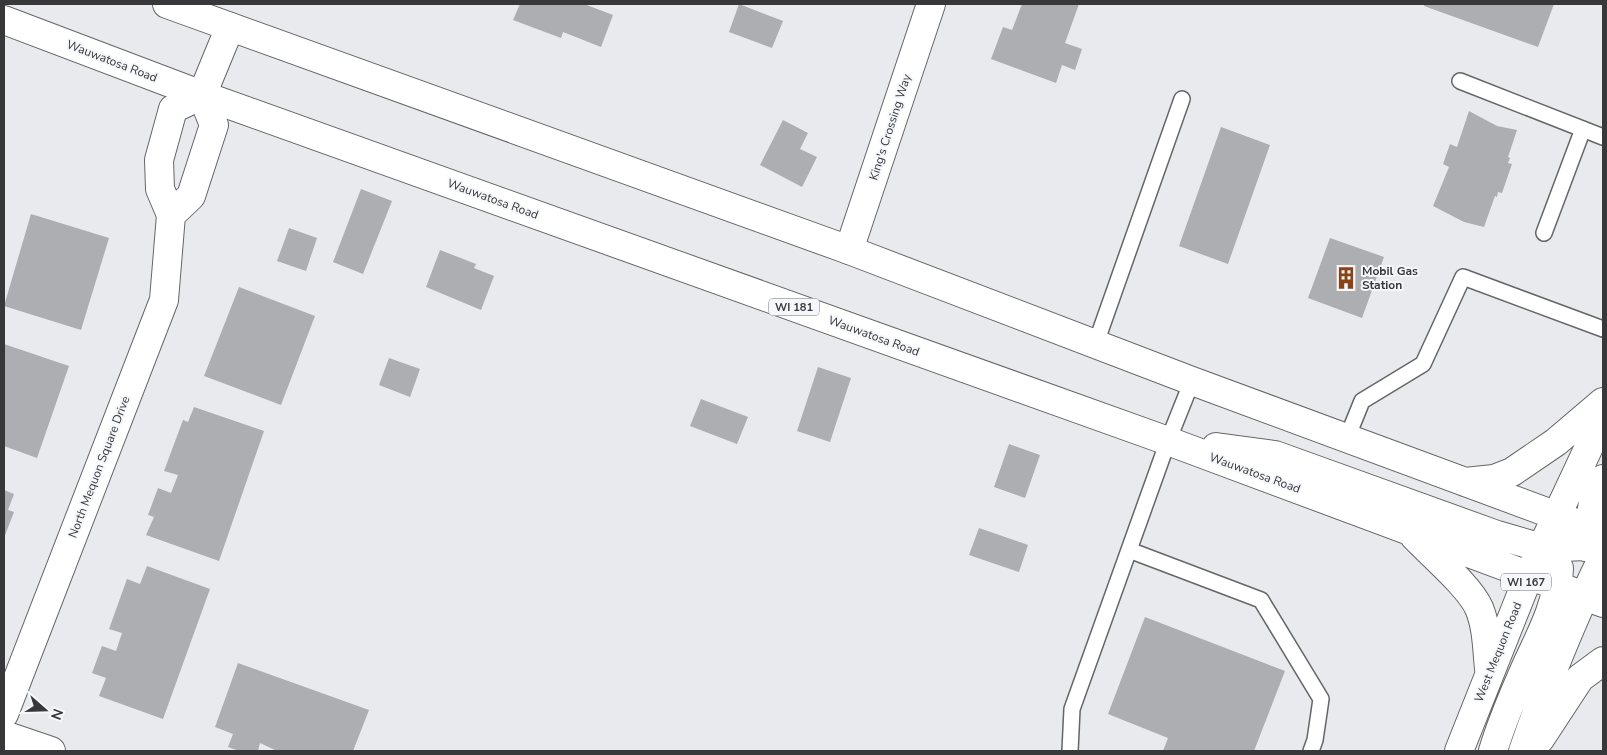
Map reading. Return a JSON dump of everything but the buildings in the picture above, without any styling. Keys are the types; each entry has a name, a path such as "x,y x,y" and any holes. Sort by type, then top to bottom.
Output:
{"main road":[{"path":"167,4 849,250 1192,381 1557,517"},
{"name":"King's Crossing Way","path":"849,250 931,4"},
{"name":"Wauwatosa Road","path":"4,20 202,95 1168,441 1528,576"},
{"path":"171,214 191,196 214,125 202,95 230,27"},
{"name":"North Mequon Square Drive","path":"4,714 164,300 171,214 160,189 159,160 173,110 202,95"},
{"path":"1464,482 1494,479 1512,472 1556,442 1603,402"},
{"name":"West Mequon Road","path":"1524,751 1584,561 1557,517 1603,417"},
{"path":"1168,441 1275,455 1497,535 1584,561"},
{"path":"1493,751 1515,692 1546,624 1584,561 1603,478"},
{"path":"1408,530 1466,589 1479,607 1485,629 1489,674"},
{"name":"West Mequon Road","path":"1459,751 1528,576 1584,561"},
{"path":"1533,751 1580,678 1603,661"},
{"path":"4,735 51,751"}],"lane":[{"path":"1460,81 1603,137"},
{"path":"1096,343 1182,99"},
{"path":"1544,233 1583,129"},
{"path":"1347,438 1362,400 1423,364 1463,276 1603,329"},
{"path":"1070,751 1072,709 1168,441 1192,381"},
{"path":"1129,550 1261,600 1320,699 1315,740 1311,751"}],"place":[{"name":"Mobil Gas Station","path":"1346,278"}]}
